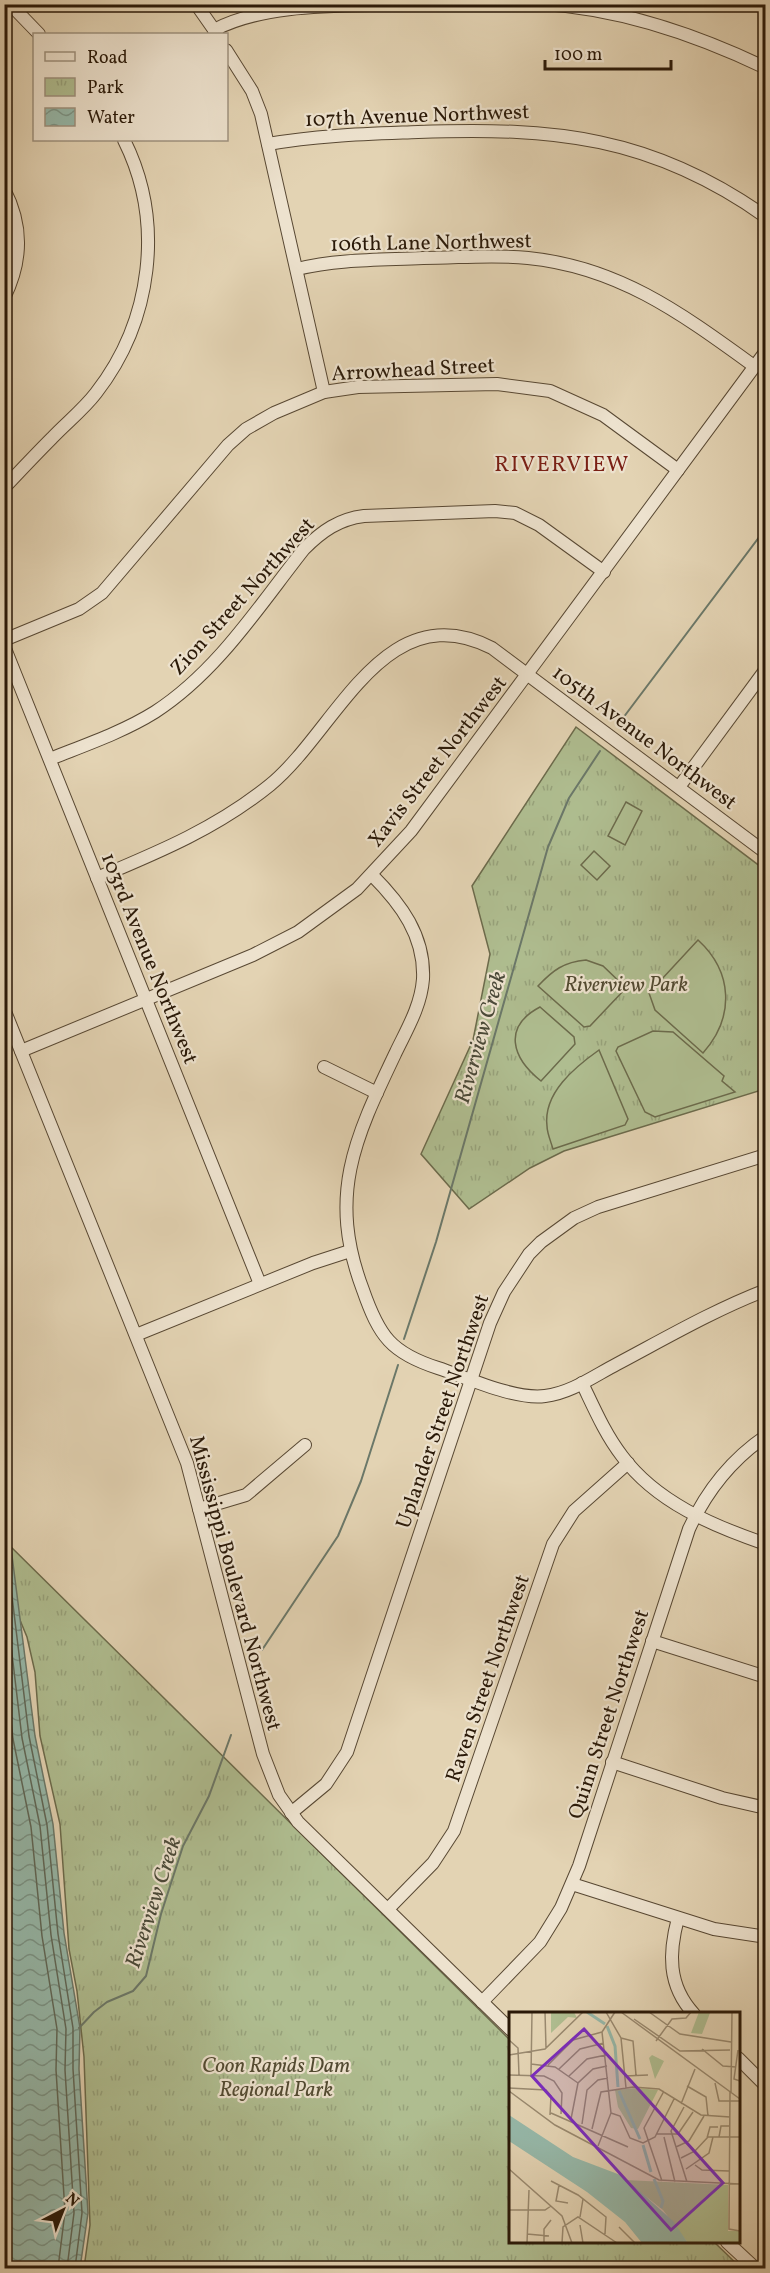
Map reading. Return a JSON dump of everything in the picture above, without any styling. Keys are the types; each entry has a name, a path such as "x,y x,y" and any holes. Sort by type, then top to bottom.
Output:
{"street":[{"path":"10,4 38,33"},
{"path":"196,4 215,32 233,21 297,10 412,4"},
{"path":"545,4 593,11 657,26 716,46 765,68"},
{"path":"228,53 255,98 268,144 324,392"},
{"name":"107th Avenue Northwest","path":"268,144 344,133 490,129 559,133 608,143 666,161 726,191 765,217"},
{"path":"4,488 95,394 118,359 135,322 147,276 147,225 140,181 124,141"},
{"path":"4,189 15,215 18,242 17,265 4,298"},
{"name":"106th Lane Northwest","path":"297,269 341,261 509,257 566,264 606,276 654,297 754,366"},
{"name":"Xavis Street Northwest","path":"21,1051 284,940 325,915 372,875 411,831 529,675 765,351"},
{"name":"Arrowhead Street","path":"4,640 79,609 95,599 117,579 228,446 246,429 274,413 324,392 358,387 497,384 550,391 593,409 678,470"},
{"name":"Zion Street Northwest","path":"50,759 132,724 168,703 192,684 215,661 304,549 320,534 342,520 375,515 505,511 539,525 604,572"},
{"name":"105th Avenue Northwest","path":"97,878 192,837 228,816 268,786 309,746 371,669 387,653 403,644 440,634 465,637 492,648 765,853"},
{"name":"103rd Avenue Northwest","path":"4,646 260,1284"},
{"path":"679,787 765,669"},
{"path":"754,685 765,693"},
{"path":"372,875 410,920 420,948 423,978 416,1009 366,1115 350,1165 346,1212 350,1251 373,1319 387,1341 409,1357 471,1379 535,1396 561,1392 582,1383 724,1308 765,1290"},
{"name":"Mississippi Boulevard Northwest","path":"4,1009 184,1453 266,1766 279,1795 291,1813 509,2029"},
{"path":"324,1067 377,1093"},
{"name":"Uplander Street Northwest","path":"291,1813 326,1784 347,1752 490,1323 504,1292 529,1254 556,1230 574,1218 598,1207 765,1155"},
{"path":"136,1335 260,1284 350,1251"},
{"path":"582,1383 609,1437 628,1463 649,1485 695,1515 765,1544"},
{"name":"Quinn Street Northwest","path":"482,2002 540,1942 572,1884 695,1515 726,1471 765,1436"},
{"path":"199,1509 246,1496 305,1445"},
{"name":"Raven Street Northwest","path":"388,1910 433,1863 454,1831 553,1544 574,1511 628,1463"},
{"path":"652,1641 765,1677"},
{"path":"612,1762 722,1798 765,1808"},
{"path":"572,1884 714,1929 765,1937"},
{"path":"678,1918 670,1951 670,1961 680,1994 693,2012"},
{"path":"740,2060 765,2086"},
{"path":"729,2243 755,2268"}],"green space":[{"name":"Riverview Park","path":"576,727 765,870 765,1089 564,1151 530,1168 469,1209 421,1154 473,1040 490,954 472,886"},
{"path":"626,802 642,811 625,845 608,836"},
{"path":"594,851 610,866 597,880 581,865"},
{"path":"698,940 718,966 726,995 721,1025 703,1053 655,1010 649,993"},
{"path":"586,960 603,966 626,988 590,1026 584,1027 538,986 559,968"},
{"path":"540,1007 574,1037 575,1044 541,1081 523,1063 515,1043 520,1024"},
{"path":"653,1031 673,1032 724,1076 722,1081 735,1092 655,1117 645,1112 616,1051 618,1047"},
{"path":"599,1050 628,1119 625,1125 553,1149 548,1135 547,1114 555,1092 580,1064"},
{"name":"Coon Rapids Dam Regional Park","path":"4,1540 509,2039 509,2243 715,2243 741,2268 84,2268 90,2225 84,2057 77,1991 69,1949 60,1824 40,1736 35,1672 27,1637 5,1584"}],"water":[{"path":"4,1493 35,1736 53,1824 64,1933 80,2028 79,2069 88,2213 80,2268 5,2268"}],"waterway":[{"name":"Riverview Creek","path":"620,722 766,528"},
{"name":"Riverview Creek","path":"404,1339 436,1242 548,847 569,798 600,751"},
{"name":"Riverview Creek","path":"262,1650 338,1536 361,1481 398,1365"},
{"name":"Riverview Creek","path":"79,2028 107,2002 133,1991 146,1976 161,1914 183,1846 209,1796 231,1735"}],"district":[{"name":"RIVERVIEW","path":"562,463"}]}
